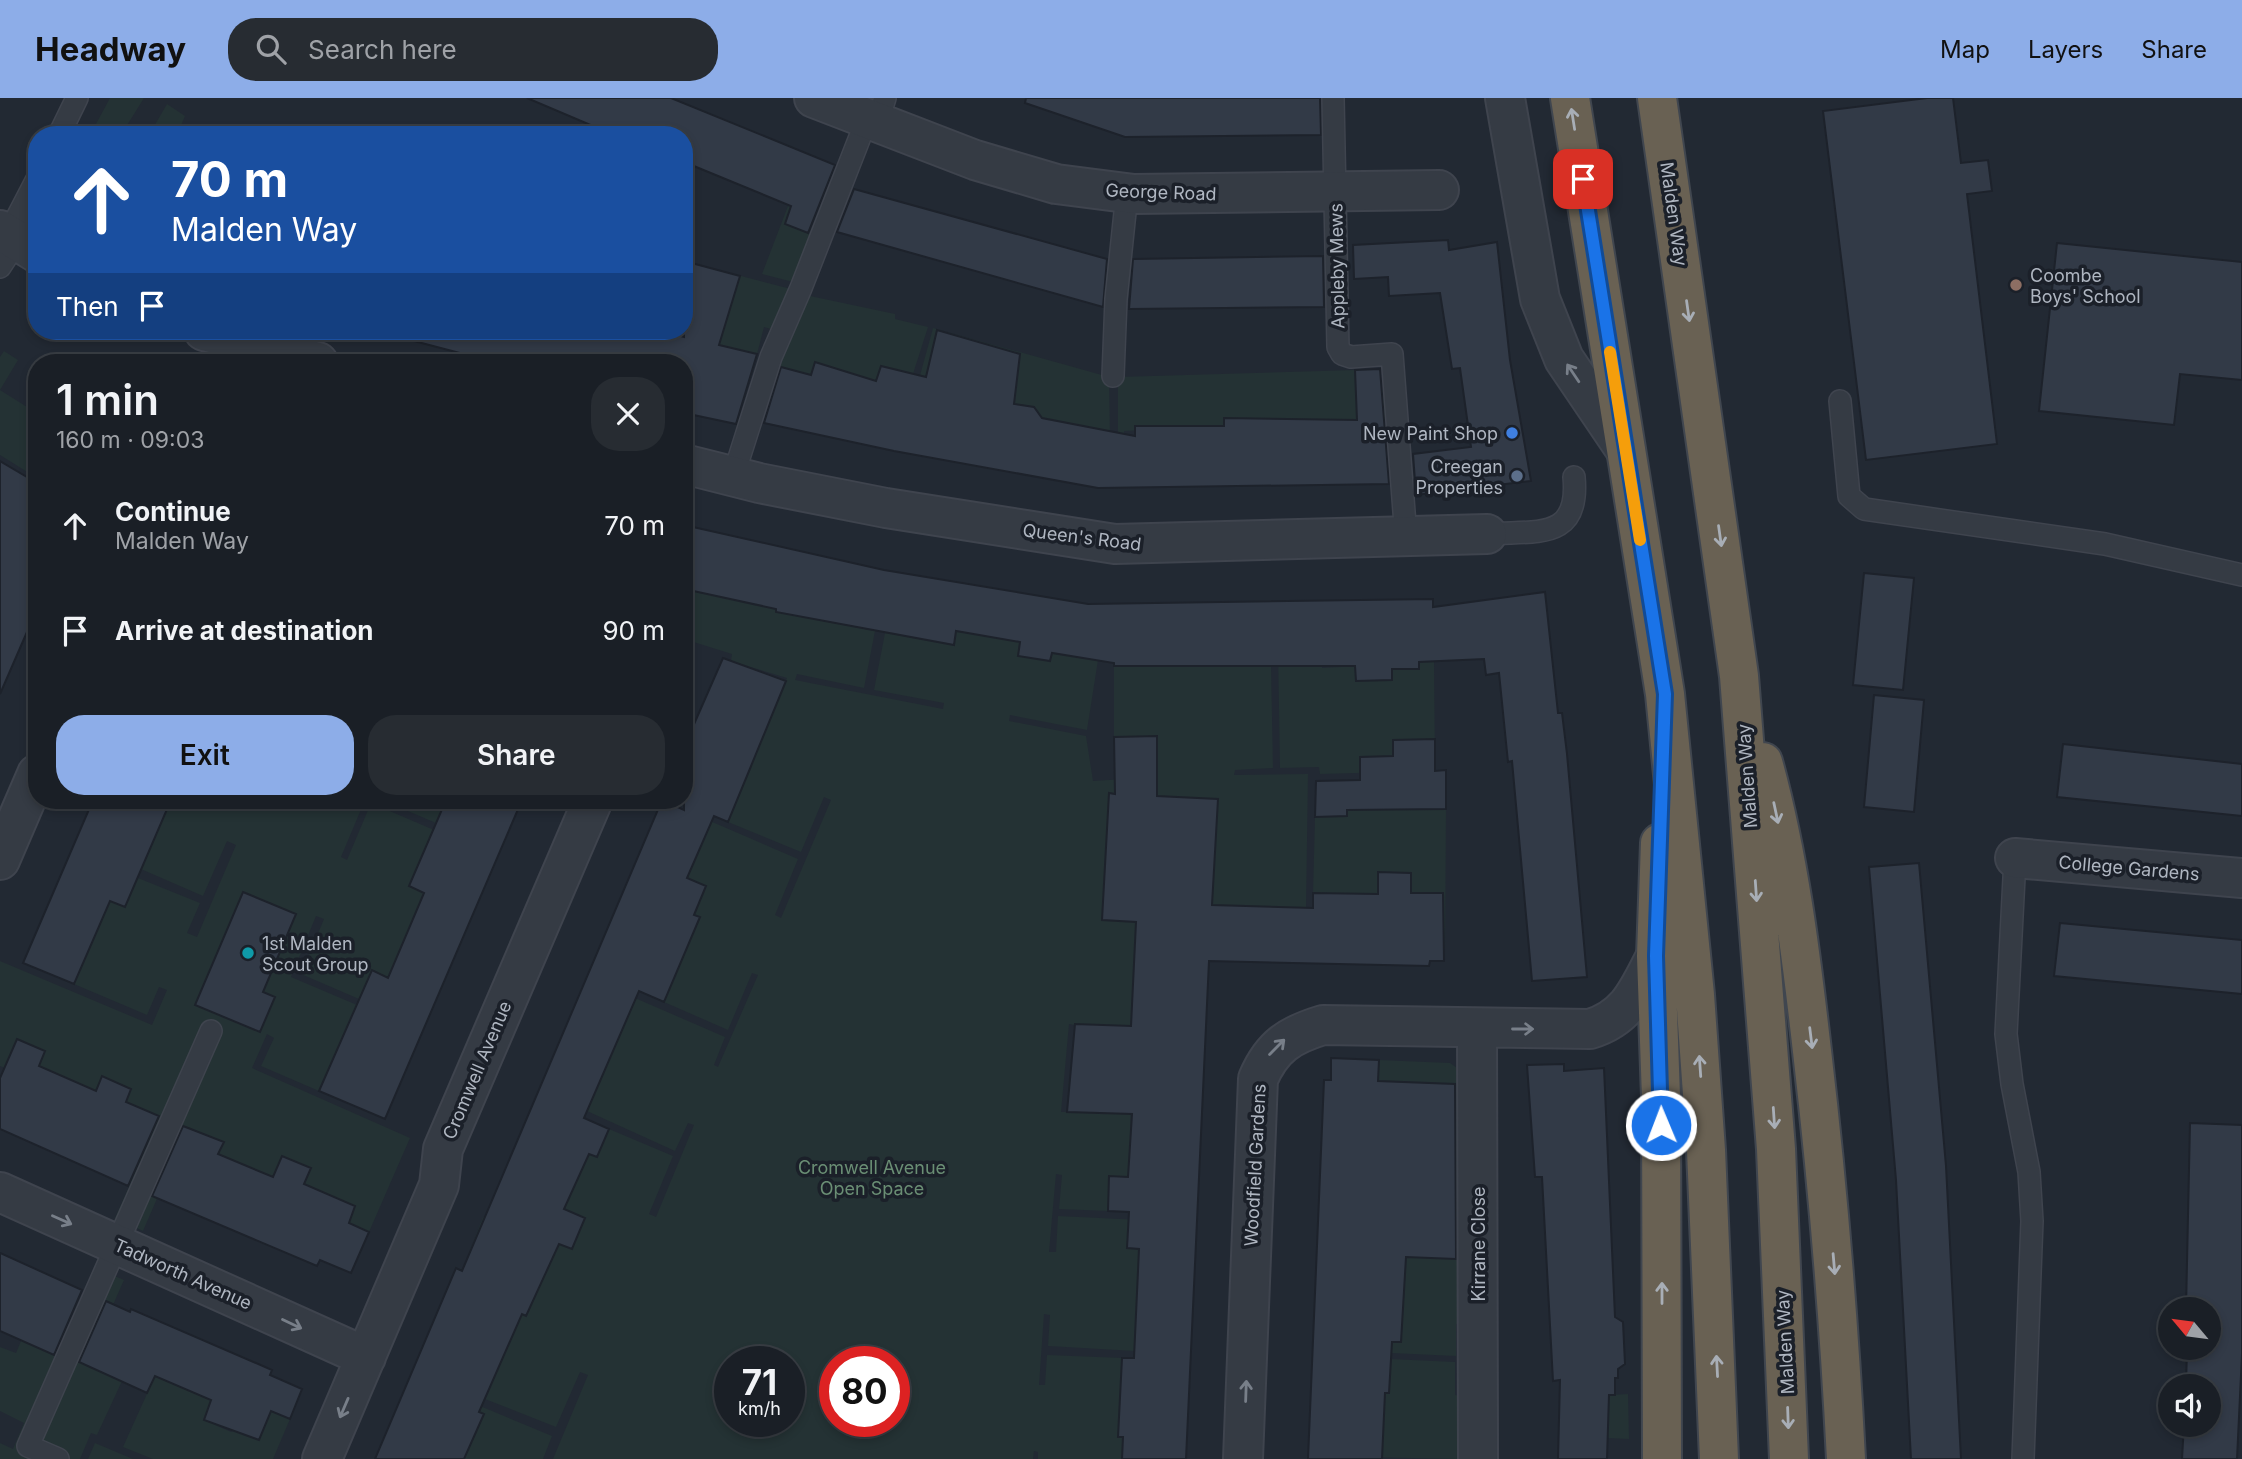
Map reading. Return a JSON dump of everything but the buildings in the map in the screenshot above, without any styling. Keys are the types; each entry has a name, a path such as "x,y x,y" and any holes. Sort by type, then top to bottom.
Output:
{"highway":[{"path":"1570,98 1665,694 1705,1124 1719,1459"},
{"name":"Malden Way","path":"1657,98 1739,676 1776,1149 1789,1459"},
{"path":"1739,676 1776,810 1805,984 1828,1181 1846,1459"},
{"path":"1662,1459 1661,1111 1656,956 1665,694"}],"street":[{"name":"George Road","path":"814,98 877,113 975,160 1056,184 1127,193 1439,190"},
{"path":"1505,98 1540,299 1564,359 1625,449"},
{"path":"237,340 289,354"},
{"name":"Queen's Road","path":"693,466 886,508 1115,544 1487,534"},
{"path":"0,860 28,795"},
{"name":"Cromwell Avenue","path":"322,1459 439,1185 443,1149 589,809"},
{"name":"College Gardens","path":"2015,858 2242,878"},
{"name":"Woodfield Gardens","path":"1243,1459 1258,1079 1266,1060 1288,1037 1323,1025 1590,1029 1609,1023 1634,996 1656,956"},
{"name":"Kirrane Close","path":"1477,1029 1478,1459"},
{"name":"Tadworth Avenue","path":"0,1192 366,1357"}],"lane":[{"path":"63,126 77,98"},
{"path":"1333,98 1335,193"},
{"path":"733,477 771,357 877,113"},
{"path":"1113,376 1116,299 1127,193"},
{"name":"Appleby Mews","path":"1335,193 1338,347 1342,354 1351,357 1392,354 1406,538"},
{"path":"12,245 28,203"},
{"path":"1840,401 1849,496 1864,509 2105,544 2242,575"},
{"path":"1487,534 1555,528 1570,517 1576,501 1574,477"},
{"path":"2015,858 2006,1034 2012,1084 2029,1172 2032,1221 2023,1459"},
{"path":"58,1459 28,1446 211,1031"}],"green space":[{"path":"110,98 144,98 127,126 95,126"},
{"path":"167,104 185,116 181,126 154,126"},
{"path":"788,206 791,207 785,224 813,235 793,282 762,274"},
{"path":"693,263 791,289 775,330 764,327 757,354 693,339"},
{"path":"810,296 895,314 895,319 928,327 913,374 881,366 871,399 805,385 808,374 792,370 788,381 772,377"},
{"path":"933,328 1109,377 1110,442 1072,435 1074,424 1060,421 1036,428 1039,413 1034,407 1019,404 1013,410 916,390"},
{"path":"4,351 18,360 0,390 0,357"},
{"path":"1355,370 1356,392 1388,390 1389,419 1356,421 1258,439 1257,418 1224,418 1224,426 1124,431 1124,466 1118,466 1118,377"},
{"path":"0,390 28,405 28,472 0,455"},
{"name":"Cromwell Avenue Open Space","path":"693,589 776,609 776,612 875,631 864,688 797,674 795,680 943,709 944,703 874,690 885,633 953,645 956,631 1020,642 1019,656 1050,661 1052,653 1098,660 1087,730 1010,715 1009,721 1086,736 1093,781 1157,777 1157,736 1114,737 1114,666 1271,665 1273,768 1235,770 1234,775 1308,774 1306,908 1240,906 1150,995 1118,1073 1070,1071 1075,1025 1069,1024 1061,1112 1067,1112 1069,1078 1130,1081 1131,1133 1142,1178 1110,1176 1108,1211 1059,1209 1062,1175 1056,1174 1049,1252 1056,1252 1058,1216 1141,1220 1127,1248 1139,1249 1135,1351 1048,1346 1050,1315 1044,1314 1039,1385 1045,1385 1047,1355 1122,1358 1118,1437 1130,1438 1122,1459 1038,1459 1038,1452 1034,1451 1033,1459 553,1459 588,1375 580,1372 556,1427 485,1399 506,1340 510,1341 522,1314 527,1316 542,1281 470,1250 483,1217 549,1246 552,1241 572,1249 585,1218 564,1209 588,1154 597,1157 609,1129 673,1156 649,1214 656,1217 694,1125 688,1123 675,1151 587,1111 635,998 725,1037 714,1065 718,1067 758,975 752,973 728,1030 664,1002 676,974 650,962 688,945 700,918 694,915 706,886 686,878 710,821 798,859 775,915 781,918 831,800 824,797 801,852 728,822 752,766 737,759 763,735 787,678 731,661 732,654 693,642"},
{"path":"1355,648 1356,681 1392,680 1392,648 1419,662 1434,661 1435,765 1394,766 1394,772 1320,774 1319,767 1280,768 1278,649 1321,649 1322,668 1341,667 1341,649"},
{"path":"1347,781 1378,810 1446,809 1445,961 1443,893 1413,893 1411,910 1410,873 1378,872 1378,910 1368,894 1313,893 1315,817 1347,816"},
{"path":"167,809 361,809 341,857 347,860 368,809 385,809 434,830 409,886 425,893 388,978 372,971 359,999 301,974 324,919 316,916 291,977 357,1005 319,1091 261,1066 274,1038 267,1034 252,1068 410,1138 369,1232 349,1223 355,1206 304,1184 311,1168 282,1156 273,1177 218,1154 223,1142 188,1127 143,1231 115,1218 150,1139 144,1136 154,1114 126,1102 130,1088 102,1076 95,1091 39,1066 17,1039 5,1068 0,1066 0,961 152,1025 167,990 159,987 147,1015 74,984 110,901 125,907 138,878 200,903 187,933 197,937 236,845 227,841 203,896 127,863 154,840"},
{"path":"403,809 442,809 436,823"},
{"path":"1379,1060 1450,1063 1460,1070 1461,1217 1397,1215 1396,1082 1378,1081"},
{"path":"1406,1257 1461,1259 1461,1324 1456,1324 1456,1356 1391,1353 1369,1303 1405,1280"},
{"path":"96,1268 124,1280 86,1366 122,1381 97,1435 91,1433 80,1459 0,1459 0,1443 13,1449 24,1423 0,1411 0,1347 16,1353 21,1341 57,1357"},
{"path":"1390,1359 1455,1362 1455,1395 1460,1396 1459,1459 1363,1457 1385,1393 1389,1393"},
{"path":"155,1376 211,1400 204,1420 231,1432 271,1411 290,1419 273,1459 153,1459 123,1447"},
{"path":"1628,1394 1629,1439 1607,1438 1563,1398"},
{"path":"461,1398 552,1436 543,1459 464,1459 467,1452 443,1442 449,1428 474,1438 484,1415 459,1404"},
{"path":"95,1443 133,1459 88,1459"}],"slow traffic":[{"path":"1610,352 1640,540"}],"place":[{"name":"Coombe Boys' School","path":"2016,285"},
{"name":"New Paint Shop","path":"1512,433"},
{"name":"Creegan Properties","path":"1517,476"},
{"name":"1st Malden Scout Group","path":"248,953"}],"route":[{"path":"1583,179 1665,694 1656,956 1661,1125"}]}
